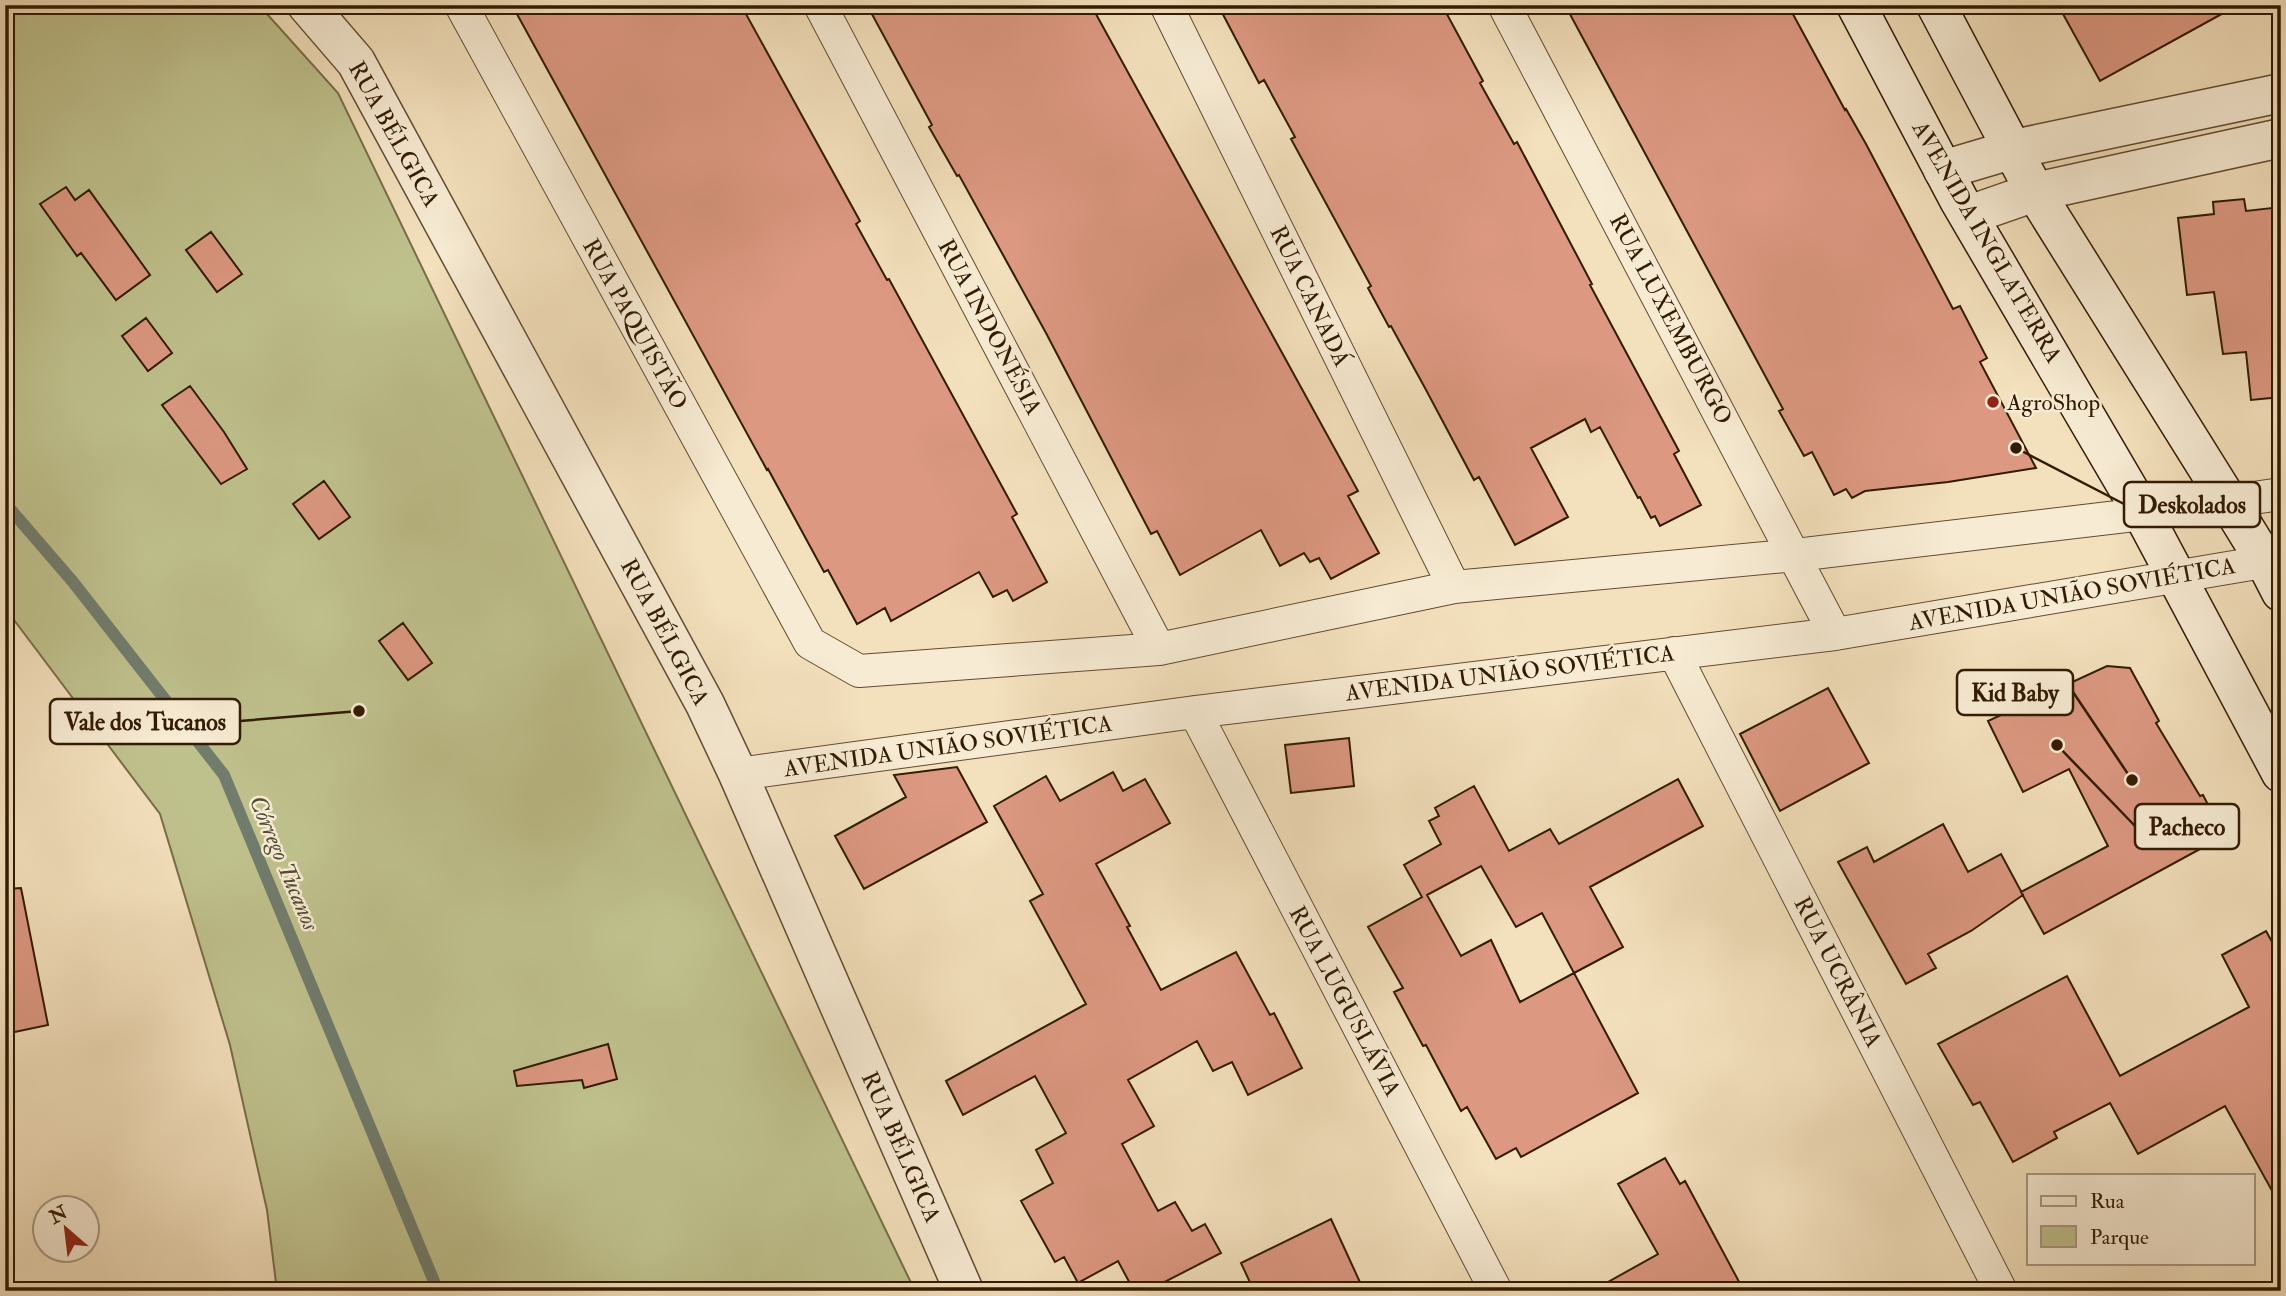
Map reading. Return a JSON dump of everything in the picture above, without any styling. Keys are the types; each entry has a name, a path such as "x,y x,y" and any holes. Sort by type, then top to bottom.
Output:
{"street":[{"name":"RUA BÉLGICA","path":"307,5 356,62 698,692 738,775 964,1291"},
{"name":"RUA PAQUISTÃO","path":"461,5 810,643 859,671 1159,649"},
{"name":"RUA INDONÉSIA","path":"820,5 1159,649"},
{"name":"RUA CANADÁ","path":"1166,5 1454,587"},
{"name":"RUA LUXEMBURGO","path":"1504,5 1796,555 1835,634"},
{"name":"AVENIDA INGLATERRA","path":"1856,5 1943,170 2143,514 2281,773"},
{"path":"1936,5 2035,191 2228,501 2276,571"},
{"path":"1943,170 2014,149 2281,93"},
{"path":"1969,215 2035,191 2281,138"},
{"path":"1159,649 1454,587 1796,555 2143,514 2281,494"},
{"name":"AVENIDA UNIÃO SOVIÉTICA","path":"738,775 1195,712 1835,634 2176,576 2276,571"},
{"name":"RUA UCRÂNIA","path":"1674,653 2001,1291"},
{"name":"RUA LUGUSLÁVIA","path":"1195,712 1496,1291"}],"green space":[{"path":"5,5 259,5 338,93 915,1291 277,1291 267,1210 230,1045 160,814 5,608"}],"building":[{"path":"512,5 741,5 860,221 856,224 887,280 889,279 1017,514 1012,517 1047,582 1013,601 1007,590 993,597 979,572 891,621 885,608 857,624 828,570 824,572 767,470"},
{"path":"867,5 1091,5 1358,491 1348,496 1379,553 1331,579 1319,558 1310,562 1304,553 1280,566 1261,530 1180,575 1157,531 1151,534 1046,333 959,175 957,176 929,127 932,125"},
{"path":"1218,5 1442,5 1483,81 1480,83 1514,144 1517,142 1679,451 1674,454 1701,505 1660,526 1655,516 1651,518 1640,497 1638,498 1600,427 1591,432 1585,419 1531,448 1568,517 1515,545 1479,477 1474,480 1391,326 1389,327 1368,288 1371,286 1291,139 1295,137 1264,80 1259,83"},
{"path":"1565,5 1788,5 1866,144 1953,309 1960,306 1987,358 1980,362 2036,468 1948,482 1865,491 1852,498 1846,489 1834,495 1812,452 1804,456 1779,411 1783,409"},
{"path":"2058,5 2238,5 2100,81"},
{"path":"66,187 75,200 89,190 150,275 116,300 81,253 77,256 40,204"},
{"path":"2244,199 2246,211 2281,207 2281,397 2251,400 2246,352 2223,354 2214,292 2187,295 2178,218 2214,214 2213,202"},
{"path":"211,232 242,274 217,292 186,250"},
{"path":"146,318 172,353 148,371 122,336"},
{"path":"190,386 247,469 221,484 162,405"},
{"path":"324,481 350,517 319,539 293,504"},
{"path":"403,623 432,663 408,680 379,641"},
{"path":"2107,666 2130,668 2159,721 2156,723 2200,796 2203,795 2224,836 2044,934 2021,892 2108,846 2069,769 2023,792 1988,721"},
{"path":"1828,688 1869,763 1780,811 1740,734"},
{"path":"1349,738 1354,786 1291,793 1285,745"},
{"path":"957,767 987,822 864,889 835,836 906,797 894,775"},
{"path":"1113,772 1123,791 1145,779 1170,823 1096,864 1161,990 1236,952 1270,1015 1274,1013 1302,1068 1248,1095 1232,1062 1213,1071 1197,1041 1128,1080 1154,1126 1122,1144 1158,1211 1175,1202 1192,1231 1205,1224 1221,1253 1147,1291 1134,1291 1118,1261 1078,1283 1064,1257 1055,1262 1021,1201 1053,1183 1036,1150 1066,1133 1035,1076 963,1115 946,1081 1086,1004 1030,901 1043,894 994,806 1046,776 1060,801"},
{"path":"1678,779 1703,826 1590,887 1623,947 1574,973 1638,1093 1521,1157 1516,1148 1496,1159 1467,1107 1461,1111 1426,1045 1423,1046 1394,992 1403,988 1368,927 1422,897 1404,865 1441,844 1429,821 1439,816 1435,808 1474,786 1509,851 1550,829 1559,844","holes":["1481,866 1516,927 1542,913 1574,973 1520,1002 1491,940 1461,956 1427,895"]},
{"path":"1943,824 1968,872 2001,854 2023,895 1971,931 1928,954 1936,968 1906,984 1838,862 1867,847 1874,862"},
{"path":"21,888 48,1025 5,1034 5,889"},
{"path":"2266,931 2281,958 2281,1207 2225,1106 2138,1154 2110,1103 2054,1132 2057,1138 2013,1162 1980,1102 1973,1105 1938,1044 2067,976 2120,1076 2249,1007 2222,955"},
{"path":"608,1044 617,1079 584,1088 582,1080 517,1086 514,1071"},
{"path":"1665,1158 1680,1184 1685,1181 1744,1291 1592,1291 1658,1254 1618,1184"},
{"path":"1331,1219 1364,1291 1254,1291 1241,1263"}],"waterway":[{"name":"Córrego Tucanos","path":"5,503 73,582 224,775 438,1291"}],"place":[{"name":"AgroShop","path":"1993,402"},
{"name":"Deskolados","path":"2016,448"},
{"name":"Vale dos Tucanos","path":"359,711"},
{"name":"Pacheco","path":"2057,745"},
{"name":"Kid Baby","path":"2132,780"}]}
